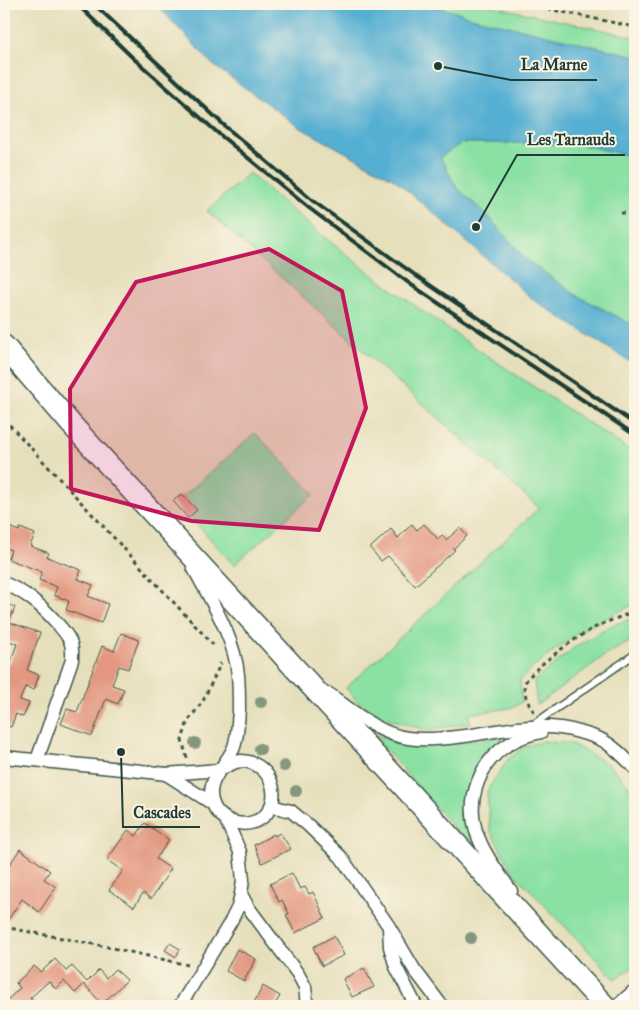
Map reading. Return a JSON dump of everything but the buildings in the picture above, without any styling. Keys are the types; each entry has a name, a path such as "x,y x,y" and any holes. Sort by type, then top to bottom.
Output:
{"main road":[{"path":"4,346 71,424 536,931 608,1005"},
{"path":"4,357 71,424"}],"street":[{"path":"181,544 218,614 233,652 238,673 238,729 229,757 214,778 211,786 212,804"},
{"path":"4,583 34,599 46,610 71,642 72,660 37,760"},
{"path":"300,673 366,721 401,737 416,739 446,738 534,723 568,729 600,738 635,768"},
{"path":"536,931 480,842 472,808 476,785 482,770 495,754 510,743 526,735 568,729"},
{"path":"4,757 166,774 220,770 229,764 239,761 250,762 260,767 268,774 273,784 274,795 271,806 260,819 252,823 244,824 226,820"},
{"path":"166,774 212,804 226,820 240,852 243,880 242,894 238,907 180,1006"},
{"path":"271,806 291,811 342,857 388,925 414,969 442,1006"},
{"path":"242,894 248,907 298,974 305,987 307,1006"},
{"path":"388,925 390,947 396,967 416,1006"},
{"path":"608,1005 635,990"}],"lane":[{"path":"534,723 635,654"}],"path":[{"path":"524,4 635,27"},
{"path":"621,213 635,213"},
{"path":"4,419 218,650"},
{"path":"534,723 524,684 531,673 550,657 592,629 635,612"},
{"path":"192,772 182,740 188,721 204,702 224,657"},
{"path":"4,927 203,968"}],"highlighted area":[{"path":"269,249 342,291 366,408 319,530 192,521 71,489 70,389 136,282"}],"green space":[{"path":"423,4 483,4 635,37 635,56 466,16 461,13"},
{"path":"461,143 583,145 635,157 635,326 576,295 525,259 487,215 457,188 440,157"},
{"path":"249,173 358,264 396,292 635,454 635,605 580,631 537,664 520,680 522,702 510,708 469,714 471,723 426,730 383,717 357,701 346,688 539,508 207,211"},
{"path":"255,433 314,494 234,565 177,502"},
{"path":"635,618 635,639 607,654 537,705 534,681 575,647 612,625"},
{"path":"373,734 413,745 453,743 504,736 480,764 468,787 466,821 475,849 471,848"},
{"path":"543,741 572,744 610,765 635,793 635,966 615,979 513,872 490,830 487,791 508,759 524,747"}],"water":[{"path":"156,4 423,4 635,56 635,157 583,145 462,143 440,157 457,188 487,215 525,259 576,295 635,326 635,365 535,301 394,179 299,127 212,64"}],"railway":[{"path":"77,4 133,58 219,134 309,208 410,284 635,435"},
{"path":"94,4 226,127 313,201 415,275 635,424"}],"place":[{"name":"La Marne","path":"438,66"},
{"name":"Les Tarnauds","path":"476,227"},
{"name":"Cascades","path":"121,752"}]}
